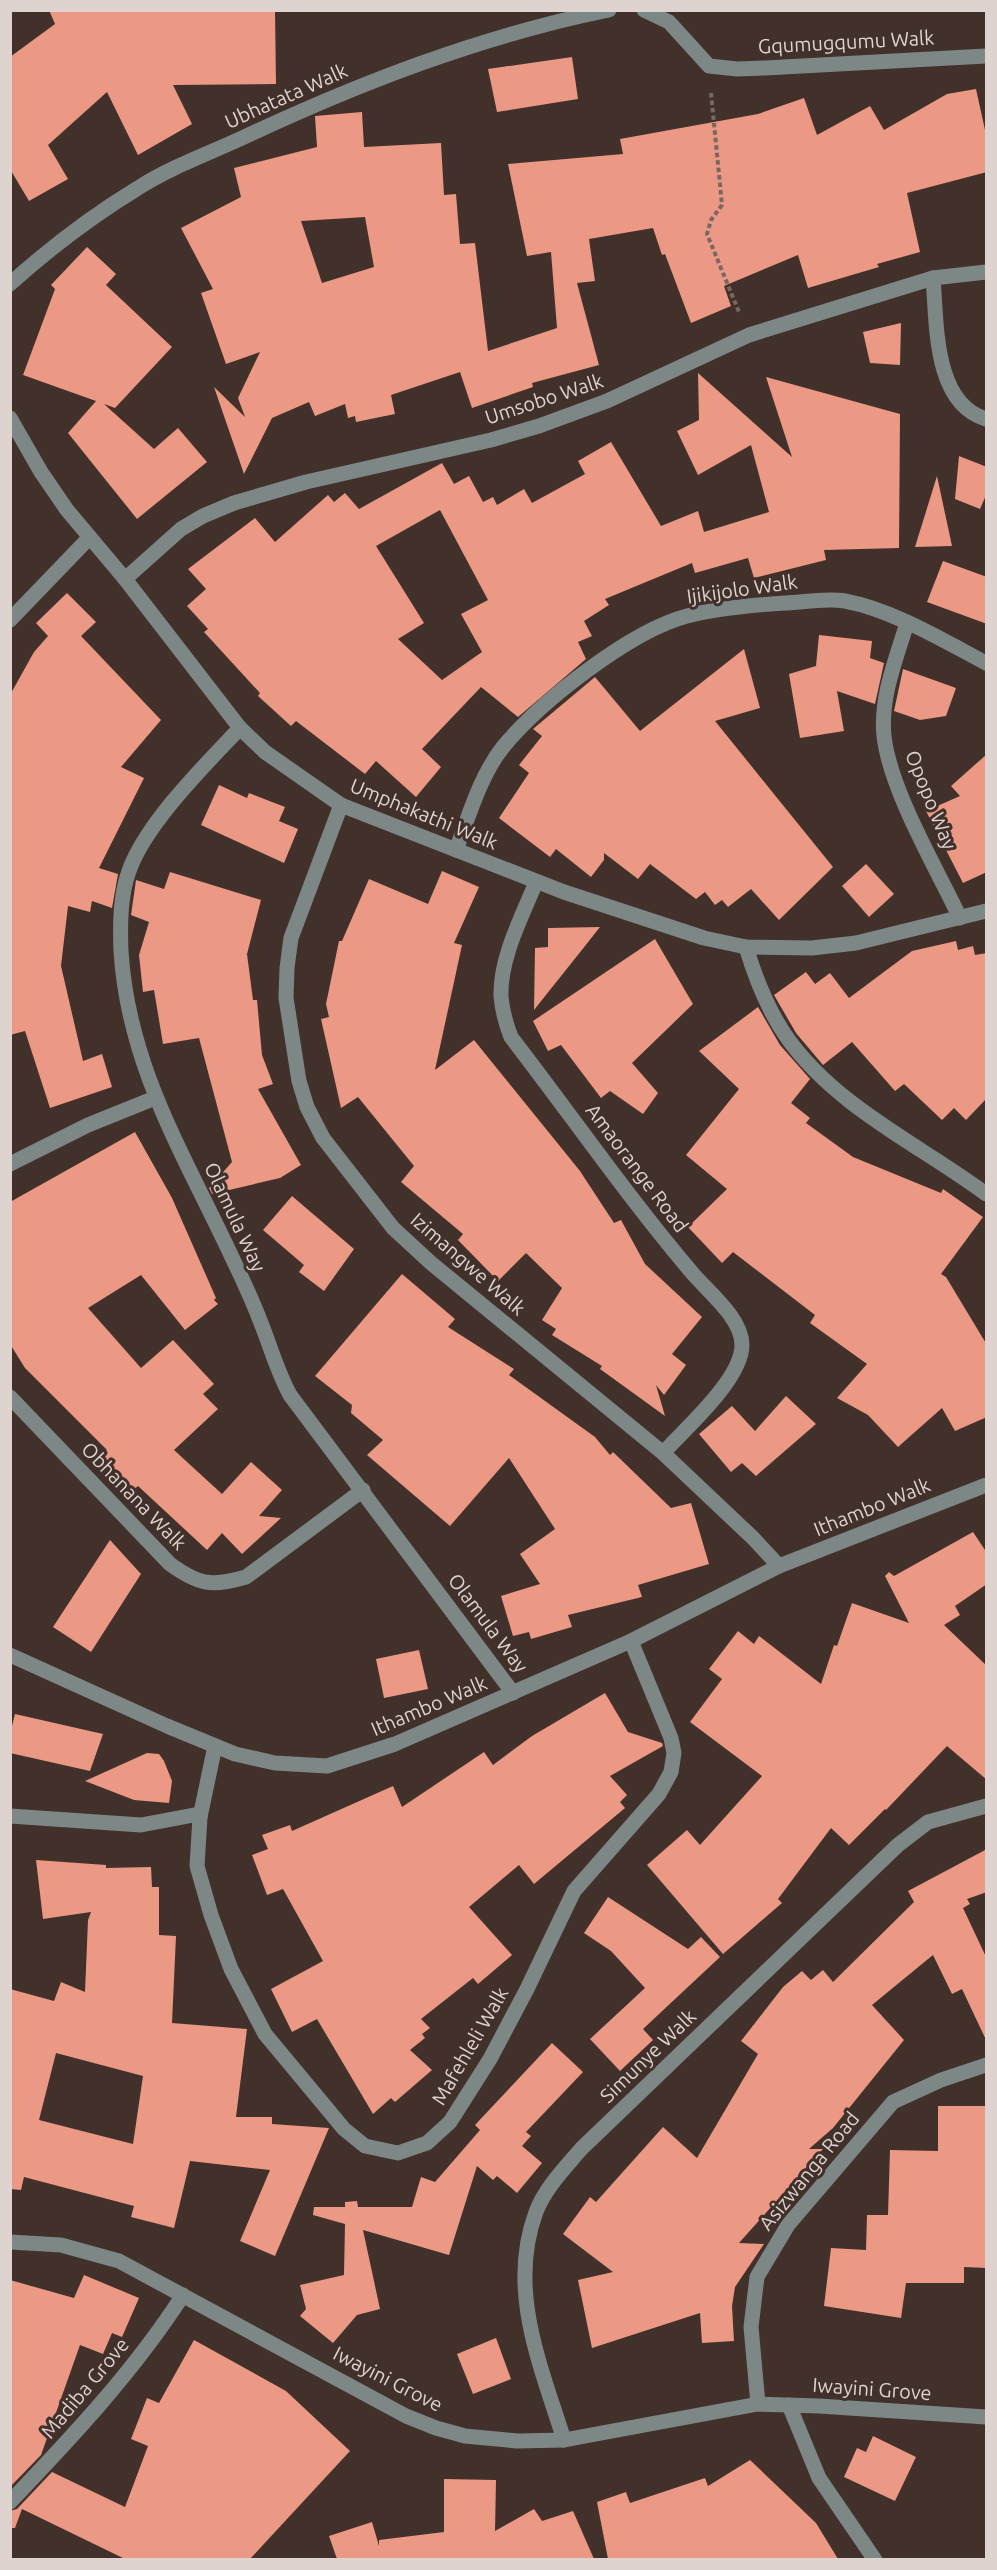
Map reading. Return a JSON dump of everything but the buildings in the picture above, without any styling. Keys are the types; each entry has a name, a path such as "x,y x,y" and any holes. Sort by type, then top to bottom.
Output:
{"street":[{"name":"Ubhatata Walk","path":"10,284 64,239 141,186 302,110 416,64 508,34 609,10"},
{"path":"644,10 669,22 709,66"},
{"name":"Gqumugqumu Walk","path":"709,66 737,69 774,68 987,56"},
{"name":"Umsobo Walk","path":"125,579 181,529 203,516 234,503 306,482 491,440 539,426 607,401 749,335 933,278 987,272"},
{"path":"933,278 941,360 945,378 964,407 987,419"},
{"name":"Umphakathi Walk","path":"10,418 40,472 88,538 125,579 240,728 265,752 340,805 536,882 639,918 704,938 746,947 812,948 856,943 987,911"},
{"path":"10,620 88,538"},
{"name":"Ijikijolo Walk","path":"456,850 488,770 502,748 555,697 632,640 686,617 767,604 843,601 907,623 987,663"},
{"name":"Opopo Way","path":"907,623 887,690 884,735 900,793 960,918"},
{"name":"Olamula Way","path":"240,728 195,776 155,825 129,870 120,924 123,974 132,1021 155,1098 262,1325 278,1373 309,1422 363,1490 513,1692"},
{"name":"Izimangwe Walk","path":"340,805 291,938 287,968 286,998 299,1081 307,1107 317,1128 342,1165 393,1228 431,1263 663,1453 779,1566"},
{"name":"Amaorange Road","path":"536,882 505,966 501,995 504,1018 511,1037 642,1212 741,1333 740,1356 731,1375 663,1453"},
{"path":"746,947 756,981 772,1014 806,1061 856,1106 987,1194"},
{"path":"10,1164 88,1125 155,1098"},
{"name":"Obhanana Walk","path":"10,1397 170,1564 197,1581 223,1584 246,1577 363,1490"},
{"name":"Ithambo Walk","path":"10,1654 235,1754 275,1763 327,1766 395,1744 631,1641 779,1566 987,1485"},
{"name":"Mafehleli Walk","path":"216,1746 201,1817 197,1866 211,1916 231,1969 265,2034 344,2129 365,2146 398,2152 412,2149 427,2143 450,2122 501,2039 574,1891 659,1794 671,1772 674,1753 671,1738 631,1641"},
{"name":"Simunye Walk","path":"564,2440 531,2336 524,2281 526,2246 537,2210 556,2178 581,2149 898,1845 928,1822 987,1806"},
{"path":"10,1816 141,1825 194,1815 201,1817"},
{"name":"Asizwanga Road","path":"758,2404 751,2326 757,2277 788,2225 892,2102 941,2080 987,2065"},
{"name":"Iwayini Grove","path":"10,2242 61,2244 109,2258 183,2295 406,2415 436,2428 465,2436 508,2441 564,2440 758,2404 987,2417"},
{"name":"Madiba Grove","path":"10,2502 69,2441 118,2385 183,2295"},
{"path":"789,2405 819,2478 875,2559"}],"path":[{"path":"709,66 722,205 711,220 707,234 749,335"}]}
